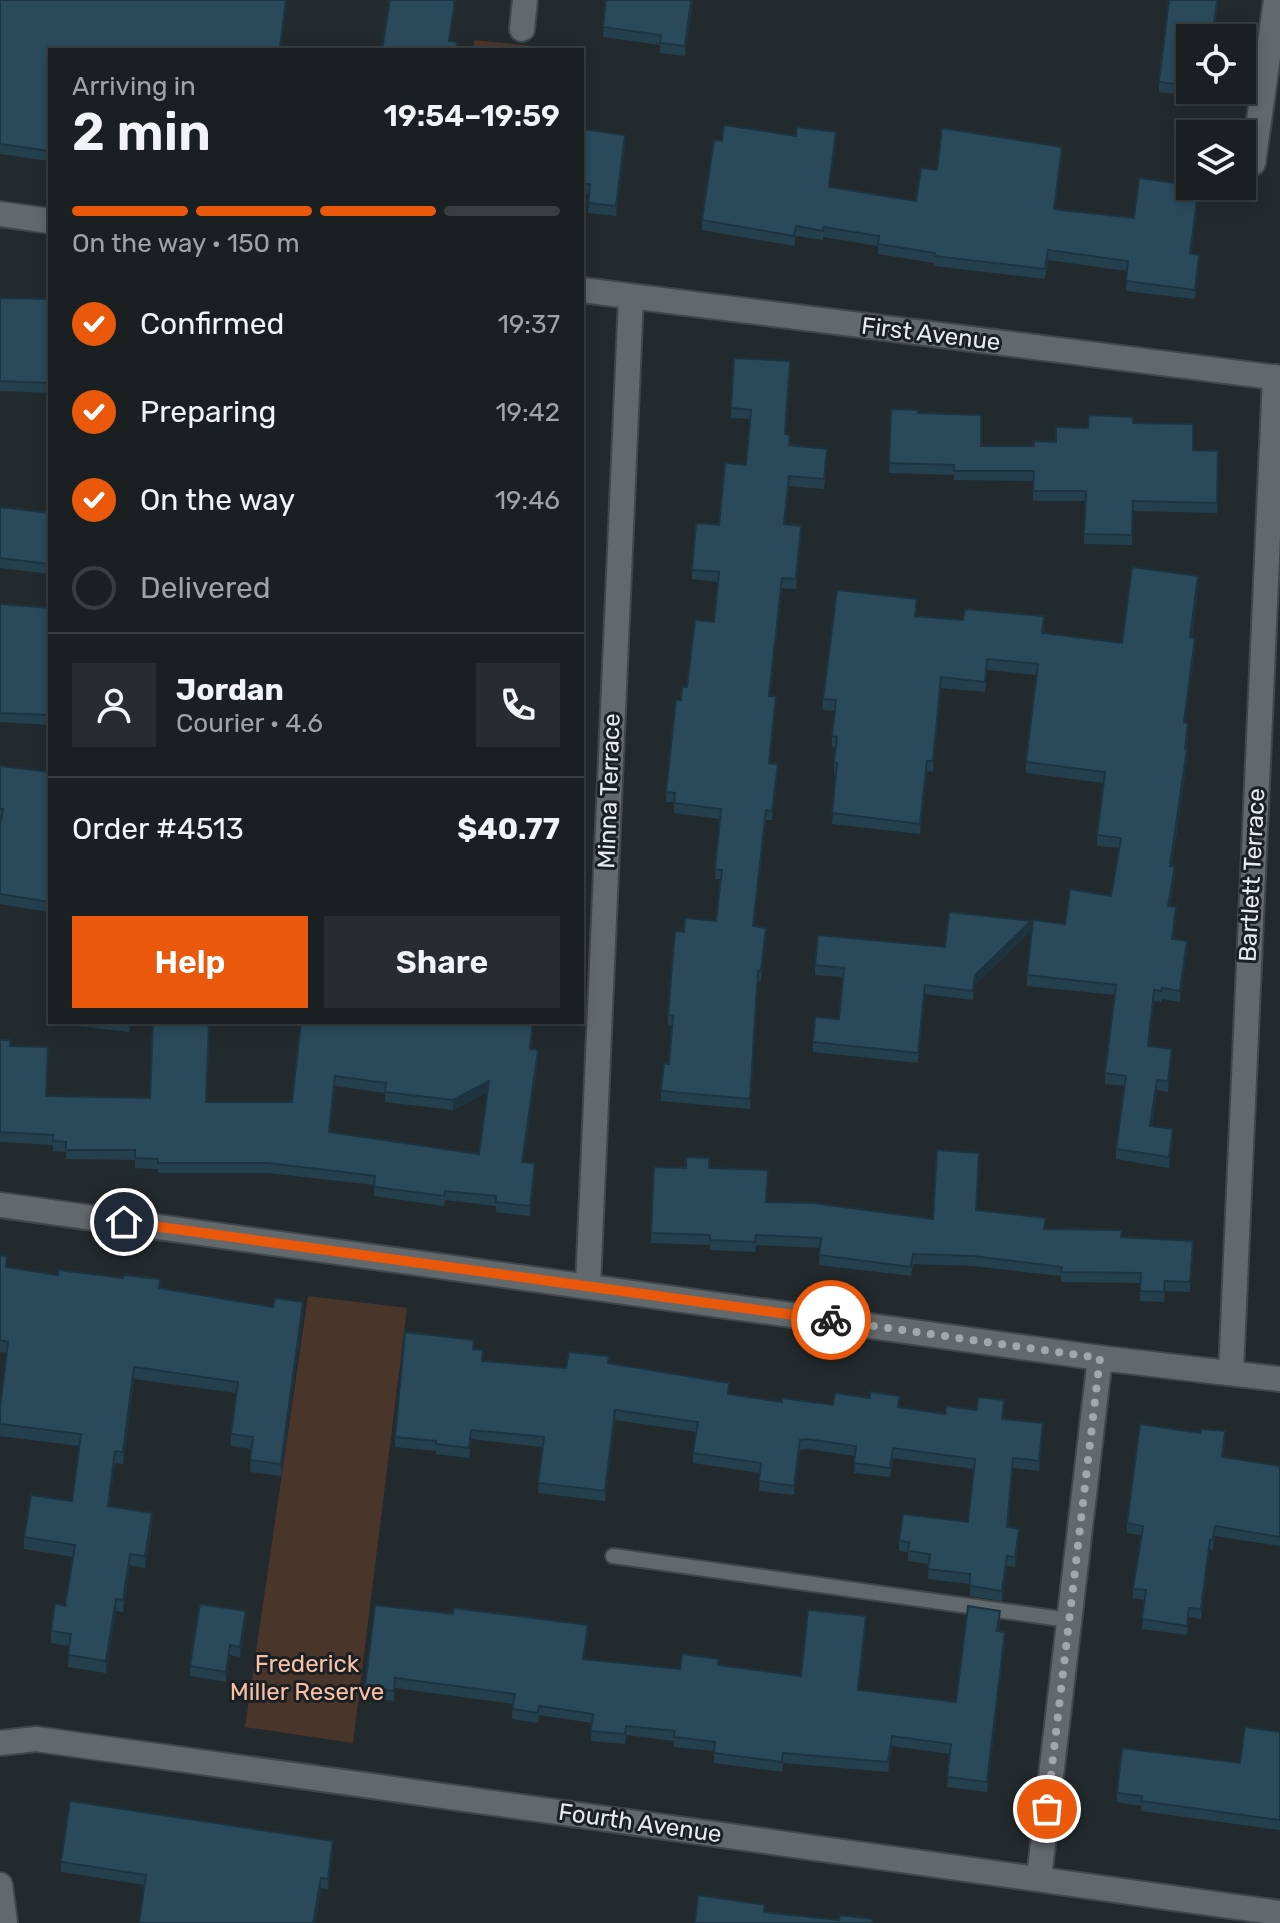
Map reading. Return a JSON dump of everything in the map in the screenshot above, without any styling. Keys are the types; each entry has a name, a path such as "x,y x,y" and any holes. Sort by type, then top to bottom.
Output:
{"street":[{"path":"522,29 525,0"},
{"path":"1256,142 1276,0"},
{"path":"0,214 48,221"},
{"name":"First Avenue","path":"584,290 1278,378"},
{"name":"Minna Terrace","path":"588,1286 631,297"},
{"name":"Bartlett Terrace","path":"1231,1372 1278,378"},
{"path":"0,1205 1100,1358 1280,1379"},
{"path":"1039,1878 1100,1358"},
{"name":"Fourth Avenue","path":"0,1743 36,1739 1280,1913"},
{"path":"0,1885 5,1923"}],"lane":[{"path":"613,1556 1069,1620"}],"green space":[{"path":"474,40 551,48 473,48"},
{"name":"Frederick Miller Reserve","path":"308,1296 407,1308 353,1743 245,1727"}],"building":[{"path":"0,0 286,0 280,48 48,48 48,151 0,144"},
{"path":"390,0 455,0 449,41 457,42 456,48 382,48"},
{"path":"606,0 691,0 685,46 660,43 661,35 603,27"},
{"path":"1169,0 1217,0 1214,24 1176,24 1176,84 1159,82"},
{"path":"724,125 796,136 797,127 836,132 829,187 916,201 921,168 937,170 942,128 1062,147 1054,209 1134,218 1139,178 1176,183 1176,200 1197,200 1190,253 1199,255 1195,290 1126,281 1128,261 1048,250 1045,269 934,256 935,253 878,244 879,236 823,227 823,231 796,226 794,236 702,220 714,140 722,141"},
{"path":"584,129 625,135 616,206 588,203 590,184 584,183"},
{"path":"0,298 48,299 48,383 0,381"},
{"path":"734,358 790,361 785,434 790,435 789,445 827,449 824,479 789,476 784,524 801,526 796,579 782,578 769,696 776,696 769,763 778,764 772,811 766,810 753,926 766,928 761,971 758,971 750,1099 661,1091 664,1063 669,1064 673,1016 668,1015 675,931 684,932 685,918 716,921 722,870 715,869 721,809 674,803 675,793 666,792 676,700 681,700 682,687 687,687 695,620 714,622 719,572 692,570 696,523 719,525 725,463 746,465 751,410 731,408"},
{"path":"891,409 981,415 981,446 1034,446 1034,441 1056,442 1056,427 1088,428 1089,415 1133,417 1133,423 1193,424 1193,450 1218,451 1217,503 1133,501 1132,535 1084,534 1086,491 1033,491 1034,471 954,471 954,465 889,463"},
{"path":"0,507 48,513 48,564 0,558"},
{"path":"1132,567 1198,576 1190,637 1195,638 1184,722 1188,723 1187,749 1170,866 1175,866 1168,906 1176,907 1172,939 1187,941 1180,991 1154,990 1148,1046 1172,1049 1168,1081 1157,1080 1150,1126 1173,1129 1169,1157 1116,1149 1126,1076 1105,1073 1116,985 1027,975 1033,920 1065,924 1070,889 1111,896 1121,838 1097,835 1105,772 1026,762 1038,664 987,659 985,682 941,677 933,761 927,761 920,824 832,813 837,763 834,763 837,737 832,736 836,700 823,699 837,590 917,599 915,616 963,620 965,609 1044,616 1042,633 1122,643"},
{"path":"0,604 48,608 48,715 0,713"},
{"path":"0,766 48,772 48,902 0,894 3,809 0,809"},
{"path":"949,912 1031,921 975,975 973,991 925,985 918,1053 813,1042 815,1017 839,1019 844,968 815,965 818,935 945,947"},
{"path":"153,1024 209,1024 206,1102 292,1102 301,1024 533,1024 530,1049 538,1050 522,1162 535,1163 530,1206 496,1202 496,1196 445,1191 444,1196 374,1187 375,1176 268,1163 158,1163 158,1159 135,1158 135,1150 66,1150 66,1142 53,1141 53,1135 0,1132 0,1040 10,1040 10,1046 48,1047 46,1096 150,1098","holes":["335,1076 386,1083 385,1092 453,1100 489,1081 479,1154 329,1132"]},
{"path":"937,1150 979,1153 976,1210 1046,1218 1044,1229 1122,1230 1121,1237 1193,1241 1190,1282 1165,1281 1164,1292 1140,1291 1141,1273 1061,1272 1062,1267 973,1256 913,1254 911,1267 819,1255 821,1238 756,1235 755,1242 710,1240 710,1235 651,1233 654,1167 686,1168 686,1157 709,1158 709,1168 768,1170 766,1202 813,1203 933,1219"},
{"path":"0,1255 7,1256 6,1267 58,1275 58,1270 160,1279 159,1288 273,1307 275,1298 303,1302 281,1464 250,1460 253,1437 231,1434 238,1382 134,1367 123,1452 115,1451 108,1506 152,1513 145,1556 130,1554 123,1600 116,1599 106,1661 68,1655 71,1634 51,1631 55,1603 65,1606 75,1545 24,1537 31,1495 72,1501 81,1434 0,1424 8,1342 0,1340"},
{"path":"405,1332 474,1340 473,1349 483,1350 482,1361 566,1368 569,1352 609,1356 608,1363 729,1383 728,1394 782,1402 782,1398 833,1405 835,1393 870,1398 870,1392 900,1396 898,1407 945,1414 946,1406 977,1410 978,1397 1004,1400 1002,1419 1043,1423 1039,1461 1013,1458 1007,1527 1019,1529 1015,1557 1007,1556 1002,1591 970,1586 970,1574 928,1569 930,1554 908,1551 909,1542 899,1541 903,1514 968,1522 975,1459 893,1448 890,1468 854,1463 856,1446 800,1440 794,1486 759,1481 761,1463 693,1453 698,1422 615,1410 605,1491 538,1483 544,1437 471,1430 469,1448 395,1437"},
{"path":"1140,1424 1200,1433 1201,1429 1225,1431 1222,1457 1280,1466 1280,1537 1215,1526 1213,1540 1210,1540 1201,1609 1189,1608 1187,1626 1142,1619 1146,1590 1133,1589 1143,1526 1127,1523"},
{"path":"200,1604 246,1611 240,1647 230,1645 226,1672 190,1666"},
{"path":"375,1605 453,1614 454,1608 588,1625 583,1659 680,1669 682,1654 719,1659 718,1665 801,1676 808,1610 866,1616 858,1690 956,1702 968,1606 1000,1611 997,1631 1005,1632 987,1782 947,1777 951,1744 892,1736 888,1762 783,1753 782,1762 714,1753 715,1742 674,1737 675,1731 626,1726 625,1734 591,1731 593,1714 539,1706 538,1713 512,1709 515,1694 395,1678 394,1691 365,1687"},
{"path":"1245,1727 1280,1732 1280,1820 1141,1801 1142,1796 1117,1793 1122,1748 1240,1763"},
{"path":"70,1801 333,1841 328,1879 321,1878 313,1923 139,1923 146,1875 61,1862"},
{"path":"698,1895 765,1905 764,1912 839,1920 840,1915 872,1919 872,1923 695,1923"}],"way so far":[{"path":"831,1320 1100,1358 1047,1809"}],"route":[{"path":"124,1222 831,1320"}]}
